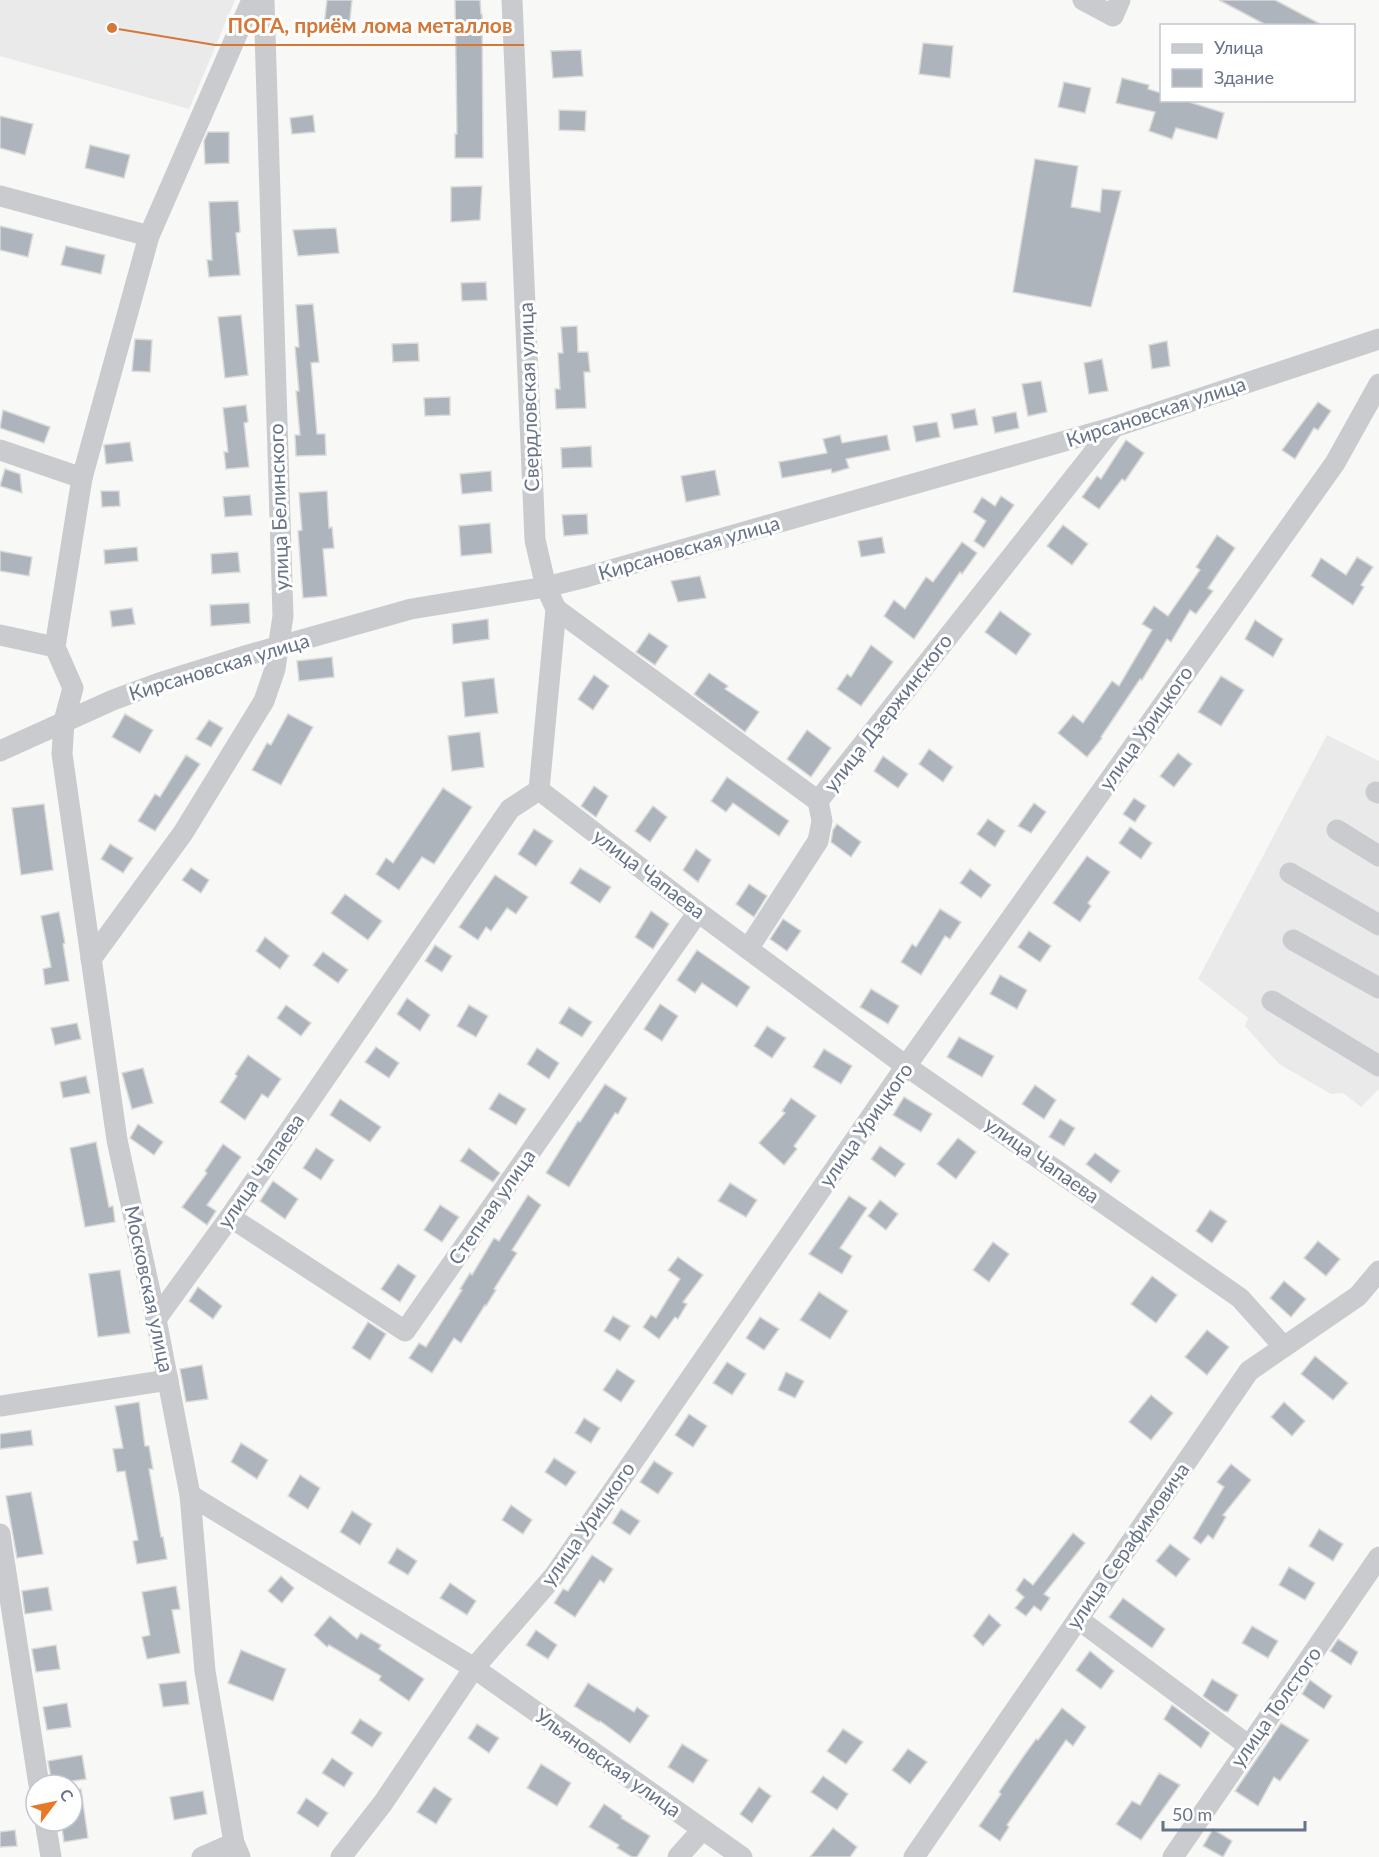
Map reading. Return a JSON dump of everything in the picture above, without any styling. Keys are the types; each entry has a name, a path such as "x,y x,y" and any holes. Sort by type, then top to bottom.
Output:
{"street":[{"path":"64,721 73,688 55,647 81,478 149,236 252,0"},
{"name":"улица Белинского","path":"91,959 183,833 264,701 275,669 279,647 283,616 264,0"},
{"name":"Свердловская улица","path":"512,0 535,540 546,587 556,609 539,790"},
{"path":"1083,0 1113,16 1120,0"},
{"path":"0,196 149,236"},
{"name":"Кирсановская улица","path":"0,751 64,721 159,683 279,647 411,609 546,587 1114,427 1379,339"},
{"name":"улица Урицкого","path":"341,1857 383,1803 474,1668 554,1575 906,1066 1335,463 1379,384"},
{"name":"улица Дзержинского","path":"556,609 818,801 1114,427"},
{"path":"0,450 81,478"},
{"path":"0,634 55,647"},
{"name":"Московская улица","path":"64,721 62,754 117,1140 156,1319 190,1495 205,1671 237,1850"},
{"name":"улица Чапаева","path":"156,1319 230,1217 510,809 539,790 698,912 906,1066 1240,1298 1284,1347"},
{"path":"748,949 818,841 822,821 818,801"},
{"path":"1337,830 1379,856"},
{"path":"1290,873 1379,925"},
{"name":"Степная улица","path":"230,1217 405,1331 698,912"},
{"path":"1293,939 1379,988"},
{"path":"1272,1001 1379,1066"},
{"name":"улица Серафимовича","path":"914,1857 1248,1371 1358,1296 1379,1271"},
{"path":"0,1406 168,1380"},
{"path":"190,1495 474,1668"},
{"path":"0,1534 37,1773"},
{"name":"улица Толстого","path":"1173,1857 1379,1557"},
{"path":"1078,1618 1249,1746"},
{"name":"Ульяновская улица","path":"474,1668 742,1857"},
{"path":"678,1857 702,1830"},
{"path":"47,1833 51,1857"},
{"path":"202,1857 237,1850"}],"shaded area":[{"path":"0,0 235,0 189,109 0,56"},
{"path":"1327,735 1379,761 1379,1089 1361,1107 1343,1093 1331,1094 1279,1064 1245,1026 1248,1018 1198,979"}],"building":[{"path":"327,0 352,0 349,28 324,26"},
{"path":"455,0 480,0 483,158 455,158 455,134 457,134"},
{"path":"1219,0 1275,0 1320,24 1264,24"},
{"path":"923,43 953,46 950,78 919,74"},
{"path":"581,50 583,76 553,78 551,51"},
{"path":"1122,78 1149,85 1148,89 1160,93 1160,102 1189,102 1224,113 1217,139 1176,128 1172,139 1149,131 1155,112 1116,103"},
{"path":"1064,82 1091,88 1085,113 1058,107"},
{"path":"559,110 586,111 585,131 559,130"},
{"path":"313,115 315,132 292,134 290,118"},
{"path":"0,116 33,124 25,155 0,148"},
{"path":"208,132 229,132 229,163 205,164 204,141"},
{"path":"90,145 130,155 124,178 85,168"},
{"path":"1035,159 1078,166 1071,207 1100,212 1102,189 1121,191 1091,307 1013,292"},
{"path":"482,186 480,220 451,222 451,187"},
{"path":"238,201 240,232 236,233 240,275 209,277 207,260 212,260 209,202"},
{"path":"0,226 33,234 28,257 0,250"},
{"path":"336,228 339,253 298,256 293,230"},
{"path":"66,246 105,255 101,274 61,265"},
{"path":"486,282 487,300 462,301 461,283"},
{"path":"313,304 319,362 311,363 317,434 325,434 326,455 296,456 295,435 300,435 296,391 299,391 295,347 299,347 296,305"},
{"path":"241,315 248,375 225,378 218,317"},
{"path":"577,326 578,352 588,352 590,372 584,372 586,408 556,409 555,389 560,389 558,353 563,353 561,327"},
{"path":"135,339 152,340 150,372 132,371"},
{"path":"1167,341 1170,366 1152,369 1149,345"},
{"path":"418,343 419,361 393,362 392,344"},
{"path":"1102,359 1108,391 1089,394 1084,363"},
{"path":"1041,381 1047,412 1028,416 1022,384"},
{"path":"450,397 450,415 425,416 424,398"},
{"path":"1318,402 1331,411 1318,430 1314,428 1295,459 1282,450"},
{"path":"246,405 248,422 244,423 249,467 226,469 224,452 228,452 223,408"},
{"path":"975,409 978,425 954,429 951,414"},
{"path":"3,410 50,427 44,443 0,428"},
{"path":"1016,412 1019,428 995,433 992,417"},
{"path":"937,422 940,437 916,442 913,426"},
{"path":"840,435 842,443 887,435 890,450 846,459 849,468 832,473 831,469 782,478 779,462 827,453 823,439"},
{"path":"1126,440 1144,453 1125,481 1122,479 1099,509 1082,497 1097,476 1101,479"},
{"path":"130,442 133,461 106,464 104,445"},
{"path":"591,446 592,467 562,468 561,448"},
{"path":"5,469 20,474 22,493 0,486"},
{"path":"715,470 720,495 686,502 681,476"},
{"path":"491,471 492,491 462,494 460,474"},
{"path":"101,491 119,491 120,506 102,507"},
{"path":"327,491 329,528 332,527 334,548 323,549 327,596 303,598 298,531 302,530 299,493"},
{"path":"250,495 252,515 225,517 223,497"},
{"path":"1001,496 1014,505 984,548 974,541 986,521 973,512 982,497 995,506"},
{"path":"587,514 588,534 564,536 562,515"},
{"path":"490,523 492,553 461,556 459,526"},
{"path":"1063,525 1088,544 1072,565 1047,546"},
{"path":"1217,535 1235,548 1208,588 1213,591 1196,614 1190,610 1171,642 1167,639 1142,680 1140,679 1087,757 1058,733 1073,715 1083,723 1112,681 1119,686 1152,630 1142,624 1154,606 1168,616 1200,570 1196,567"},
{"path":"882,537 885,553 861,557 858,541"},
{"path":"962,542 977,553 962,574 960,572 914,639 884,616 894,600 905,609 926,577 933,582"},
{"path":"137,547 138,561 105,564 104,550"},
{"path":"0,551 32,557 29,576 0,571"},
{"path":"238,552 240,572 212,574 211,554"},
{"path":"1357,557 1373,567 1361,585 1364,587 1353,605 1311,576 1321,558 1346,575"},
{"path":"700,576 706,598 678,602 671,581"},
{"path":"249,603 250,623 211,626 210,605"},
{"path":"132,608 135,624 112,627 110,611"},
{"path":"1000,611 1031,634 1016,655 985,632"},
{"path":"488,619 489,639 453,644 452,624"},
{"path":"1255,620 1283,639 1273,657 1245,639"},
{"path":"649,633 668,646 655,665 636,652"},
{"path":"871,645 893,662 861,706 837,689 847,674 851,677"},
{"path":"332,657 334,677 299,681 297,661"},
{"path":"709,673 728,686 725,689 759,712 745,732 694,694"},
{"path":"594,675 609,686 593,710 578,699"},
{"path":"1221,676 1244,690 1221,726 1198,712"},
{"path":"494,678 498,713 465,717 462,682"},
{"path":"125,714 153,730 140,753 112,737"},
{"path":"288,714 313,727 281,785 252,770 267,743 271,745"},
{"path":"209,720 223,728 211,747 196,739"},
{"path":"807,730 831,748 811,777 787,759"},
{"path":"480,732 484,767 452,771 448,736"},
{"path":"929,749 953,767 943,782 919,764"},
{"path":"1178,753 1192,764 1174,787 1160,776"},
{"path":"186,755 200,764 155,831 138,821 155,794 160,797"},
{"path":"883,756 908,774 898,788 874,771"},
{"path":"727,777 789,821 779,836 733,803 726,812 711,801"},
{"path":"594,786 608,796 596,817 581,806"},
{"path":"443,788 472,807 434,864 422,857 399,890 376,874 386,858 393,863"},
{"path":"1134,798 1146,806 1135,822 1123,814"},
{"path":"1034,803 1046,812 1031,833 1018,826"},
{"path":"44,804 53,870 21,875 12,808"},
{"path":"653,806 667,817 650,842 635,831"},
{"path":"988,819 1005,831 995,847 977,834"},
{"path":"837,824 861,842 851,857 831,842 833,830"},
{"path":"1130,827 1152,843 1141,859 1119,843"},
{"path":"534,829 553,841 536,866 518,854"},
{"path":"110,844 133,858 123,873 101,859"},
{"path":"696,849 711,860 698,882 683,870"},
{"path":"1087,856 1110,872 1088,903 1091,906 1080,922 1053,903"},
{"path":"191,868 209,880 201,893 182,880"},
{"path":"580,868 611,887 600,903 570,883"},
{"path":"970,869 991,885 981,898 960,883"},
{"path":"495,875 528,897 516,914 507,908 491,931 486,927 478,940 459,927"},
{"path":"749,884 767,896 754,917 736,904"},
{"path":"345,894 382,921 368,940 331,913"},
{"path":"940,909 961,922 950,939 945,936 921,975 901,962 912,944 916,947"},
{"path":"651,911 669,924 653,949 635,937"},
{"path":"59,912 69,981 45,985 43,969 51,967 41,916"},
{"path":"783,919 801,931 787,951 770,939"},
{"path":"1029,931 1051,946 1040,962 1018,947"},
{"path":"265,937 289,956 280,969 256,951"},
{"path":"435,945 452,956 442,972 425,961"},
{"path":"697,950 750,987 737,1007 702,983 695,993 677,980"},
{"path":"323,952 348,970 338,983 313,965"},
{"path":"1000,975 1027,990 1017,1009 990,994"},
{"path":"871,989 899,1006 888,1024 860,1007"},
{"path":"407,998 430,1015 420,1031 397,1014"},
{"path":"660,1004 678,1016 662,1041 644,1029"},
{"path":"286,1005 311,1023 301,1036 277,1018"},
{"path":"469,1005 488,1016 476,1037 457,1026"},
{"path":"569,1007 592,1022 582,1037 559,1023"},
{"path":"77,1023 81,1039 55,1045 51,1028"},
{"path":"767,1026 786,1038 772,1058 754,1046"},
{"path":"959,1037 994,1056 982,1077 947,1057"},
{"path":"376,1047 399,1063 389,1078 365,1062"},
{"path":"537,1048 559,1063 549,1079 527,1064"},
{"path":"824,1049 852,1066 841,1084 813,1067"},
{"path":"248,1055 281,1079 268,1098 262,1094 245,1120 220,1102"},
{"path":"143,1068 153,1103 132,1109 122,1073"},
{"path":"86,1076 90,1093 63,1098 60,1082"},
{"path":"605,1084 627,1098 618,1114 615,1113 569,1187 546,1173 578,1121 580,1122"},
{"path":"1035,1085 1056,1100 1044,1119 1022,1104"},
{"path":"499,1093 526,1109 516,1125 489,1109"},
{"path":"904,1097 932,1114 921,1132 893,1115"},
{"path":"791,1098 816,1116 794,1146 797,1149 784,1165 759,1143 785,1113 782,1111"},
{"path":"340,1099 381,1127 370,1142 330,1115"},
{"path":"1060,1119 1075,1128 1064,1146 1049,1137"},
{"path":"138,1124 163,1142 154,1155 130,1138"},
{"path":"958,1138 976,1152 956,1179 937,1164"},
{"path":"96,1142 109,1207 113,1206 115,1222 85,1227 70,1148"},
{"path":"223,1144 241,1157 207,1205 216,1211 207,1225 182,1207 207,1173 205,1171"},
{"path":"880,1146 905,1164 895,1177 871,1159"},
{"path":"316,1148 334,1160 321,1180 303,1168"},
{"path":"469,1148 500,1173 493,1182 460,1161"},
{"path":"1095,1153 1120,1171 1111,1183 1086,1164"},
{"path":"273,1181 298,1199 285,1219 260,1201"},
{"path":"730,1183 757,1200 746,1217 718,1201"},
{"path":"528,1195 541,1205 512,1250 517,1253 461,1343 454,1338 432,1373 409,1358 419,1343 426,1347 462,1290 460,1289 470,1273 472,1275 494,1238 499,1241"},
{"path":"849,1196 867,1208 840,1248 852,1256 842,1274 809,1254"},
{"path":"880,1200 898,1214 886,1230 868,1216"},
{"path":"440,1205 459,1217 442,1242 424,1230"},
{"path":"1210,1210 1227,1221 1212,1243 1196,1231"},
{"path":"1318,1241 1340,1259 1326,1276 1304,1258"},
{"path":"993,1242 1009,1254 989,1282 973,1270"},
{"path":"678,1257 703,1275 683,1302 687,1304 678,1319 675,1317 659,1339 643,1327 651,1315 656,1318 680,1279 668,1270"},
{"path":"398,1264 416,1276 400,1302 381,1289"},
{"path":"120,1270 130,1333 98,1337 89,1274"},
{"path":"1152,1276 1177,1295 1156,1323 1131,1304"},
{"path":"1284,1281 1306,1299 1291,1317 1270,1298"},
{"path":"198,1287 222,1306 213,1319 189,1301"},
{"path":"819,1292 848,1311 830,1339 800,1320"},
{"path":"613,1316 630,1326 620,1341 604,1331"},
{"path":"760,1317 779,1329 764,1350 746,1338"},
{"path":"368,1322 386,1334 370,1360 352,1348"},
{"path":"1207,1330 1229,1347 1207,1375 1185,1357"},
{"path":"1315,1356 1348,1383 1333,1400 1301,1374"},
{"path":"727,1362 746,1374 732,1395 713,1383"},
{"path":"202,1365 208,1399 186,1402 180,1369"},
{"path":"617,1369 635,1381 621,1402 603,1390"},
{"path":"786,1372 804,1381 795,1398 778,1390"},
{"path":"1151,1395 1173,1413 1151,1440 1129,1422"},
{"path":"139,1402 145,1446 149,1446 153,1469 149,1469 167,1559 137,1564 133,1541 138,1540 125,1471 117,1472 113,1449 123,1448 115,1406"},
{"path":"1284,1402 1305,1421 1292,1436 1271,1417"},
{"path":"689,1414 707,1426 693,1447 675,1435"},
{"path":"584,1418 600,1428 591,1443 575,1433"},
{"path":"31,1430 33,1445 0,1449 0,1434"},
{"path":"241,1443 268,1460 257,1479 231,1462"},
{"path":"554,1458 576,1472 566,1486 545,1472"},
{"path":"654,1461 673,1473 658,1494 640,1482"},
{"path":"1231,1464 1251,1480 1223,1515 1226,1517 1213,1539 1208,1535 1201,1544 1193,1538 1224,1487 1217,1482"},
{"path":"300,1475 320,1488 308,1509 288,1496"},
{"path":"31,1492 43,1554 17,1558 6,1496"},
{"path":"511,1505 532,1520 523,1534 502,1520"},
{"path":"621,1509 640,1521 630,1535 612,1523"},
{"path":"352,1511 372,1524 360,1545 340,1532"},
{"path":"1319,1529 1343,1544 1333,1561 1309,1546"},
{"path":"1073,1533 1085,1543 1044,1594 1050,1598 1041,1611 1034,1606 1026,1616 1015,1608 1024,1597 1016,1590 1024,1578 1033,1585"},
{"path":"1170,1544 1190,1559 1176,1577 1156,1561"},
{"path":"397,1548 417,1561 408,1575 388,1563"},
{"path":"592,1555 613,1569 604,1583 600,1580 575,1617 554,1603 563,1589 568,1591"},
{"path":"1289,1567 1315,1583 1305,1600 1279,1585"},
{"path":"281,1576 294,1588 282,1603 268,1591"},
{"path":"450,1583 476,1601 467,1615 440,1598"},
{"path":"176,1586 180,1609 172,1610 180,1653 147,1659 142,1637 150,1635 142,1592"},
{"path":"48,1587 52,1610 25,1614 22,1591"},
{"path":"1123,1598 1165,1629 1152,1648 1109,1617"},
{"path":"989,1614 1001,1625 983,1646 973,1636"},
{"path":"330,1616 357,1639 361,1633 381,1645 379,1649 424,1679 409,1701 379,1680 381,1676 329,1645 327,1647 314,1635"},
{"path":"1252,1626 1278,1641 1268,1658 1242,1643"},
{"path":"536,1630 557,1645 548,1659 526,1645"},
{"path":"1338,1639 1358,1652 1351,1665 1330,1651"},
{"path":"56,1645 60,1669 36,1672 32,1649"},
{"path":"241,1650 286,1669 273,1701 228,1683"},
{"path":"1090,1651 1114,1671 1101,1689 1076,1670"},
{"path":"1212,1679 1238,1695 1228,1712 1203,1696"},
{"path":"1310,1680 1332,1696 1324,1709 1302,1694"},
{"path":"186,1681 189,1704 163,1707 159,1684"},
{"path":"588,1683 634,1712 637,1707 649,1716 630,1743 600,1721 574,1706"},
{"path":"67,1703 71,1727 47,1730 43,1707"},
{"path":"1172,1705 1210,1733 1201,1748 1164,1719"},
{"path":"1062,1708 1086,1727 1073,1746 1066,1740 1007,1825 1009,1827 1000,1841 979,1826 1023,1757"},
{"path":"360,1719 382,1733 372,1747 351,1733"},
{"path":"1281,1723 1309,1740 1280,1781 1274,1777 1258,1806 1235,1791"},
{"path":"477,1724 499,1738 489,1753 468,1738"},
{"path":"843,1729 863,1742 846,1764 827,1751"},
{"path":"682,1744 708,1760 693,1783 668,1767"},
{"path":"908,1749 927,1762 910,1784 892,1770"},
{"path":"82,1755 86,1779 84,1779 84,1773 50,1773 48,1761"},
{"path":"332,1758 353,1773 344,1787 322,1773"},
{"path":"541,1764 571,1783 557,1806 527,1788"},
{"path":"1159,1773 1180,1785 1141,1840 1116,1824 1132,1801 1140,1805"},
{"path":"823,1776 848,1794 837,1810 811,1792"},
{"path":"434,1787 452,1799 436,1824 417,1812"},
{"path":"759,1787 771,1796 752,1823 740,1814"},
{"path":"203,1791 207,1814 174,1820 170,1797"},
{"path":"306,1798 328,1813 318,1827 297,1813"},
{"path":"604,1804 650,1836 637,1857 632,1857 617,1848 619,1845 589,1827"},
{"path":"84,1810 88,1838 64,1842 63,1833 84,1833"},
{"path":"833,1828 857,1847 850,1857 810,1857"},
{"path":"1213,1829 1232,1841 1223,1857 1203,1846"},
{"path":"15,1830 17,1846 0,1847 0,1832"}],"place":[{"name":"ПОГА, приём лома металлов","path":"112,28"}]}
